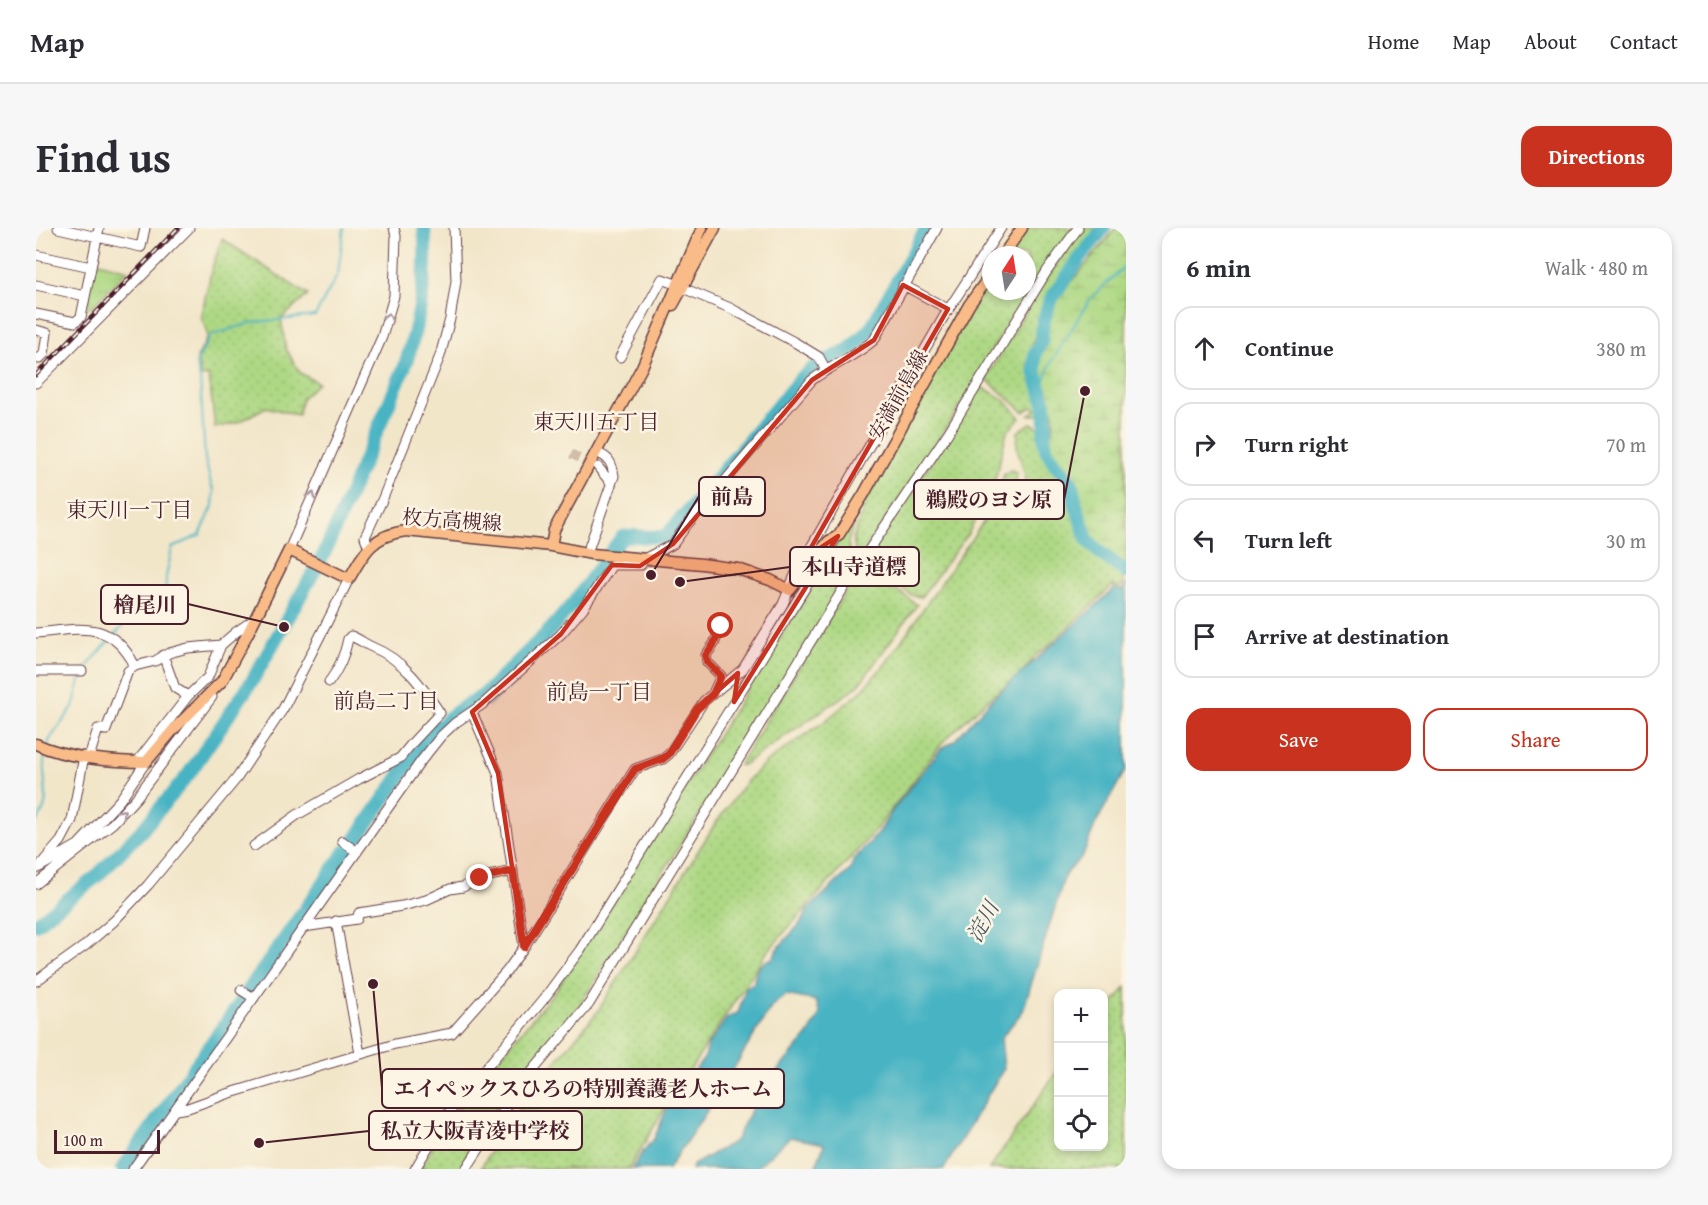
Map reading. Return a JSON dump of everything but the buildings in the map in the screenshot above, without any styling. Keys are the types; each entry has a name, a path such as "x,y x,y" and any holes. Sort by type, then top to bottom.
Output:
{"main road":[{"path":"550,546 554,530 642,367 680,286 702,228"},
{"path":"680,286 715,228"},
{"path":"1009,246 1022,228"},
{"name":"安満前島線","path":"838,536 864,494 969,305 982,287"},
{"name":"枚方高槻線","path":"349,579 369,548 388,533 406,531 550,546 590,554 738,569 790,590"},
{"path":"790,590 816,555 829,541 838,536"},
{"path":"43,747 87,757 141,762 222,681 289,550 349,579"}],"street":[{"path":"58,228 98,232 141,247 145,228"},
{"path":"36,383 189,228"},
{"path":"289,550 382,338 394,296 396,236 394,228"},
{"path":"369,548 365,537 440,356 450,320 456,281 454,228"},
{"path":"133,1169 421,761 441,736 483,704 561,634 584,607 609,568 618,564 638,566 645,559 673,544 798,394 826,370 858,354 874,340 937,228"},
{"path":"734,702 736,687 743,669 790,590 795,575 948,309 1001,228"},
{"path":"466,1169 520,1086 589,1004 839,594 948,433 1047,271 1078,228"},
{"path":"36,314 75,322 81,317 98,232"},
{"path":"36,255 91,267"},
{"path":"620,357 662,279 730,308 819,357 826,370"},
{"path":"36,285 85,296"},
{"path":"903,285 948,309"},
{"path":"36,330 47,333 44,354 37,359"},
{"path":"597,453 606,456 612,464 614,476 590,554 609,568"},
{"path":"598,467 611,483"},
{"path":"415,1169 450,1111 543,1000 580,950 838,536"},
{"path":"36,981 86,945 114,921 148,885 237,778 283,709 349,579"},
{"path":"36,869 78,844 120,800 141,762 188,696 208,677 221,645 255,619"},
{"path":"713,694 721,676 707,662 706,655 714,644 721,626"},
{"path":"36,633 89,628 111,636 130,656 135,666"},
{"path":"254,846 297,815 400,758 440,714 420,682 399,663 351,636 335,674 329,682"},
{"path":"36,869 61,841 72,820 87,757 98,729 106,730 128,671 135,666 188,648 221,645"},
{"path":"164,655 175,688 188,696"},
{"path":"176,1110 395,1044 452,1033 507,971 524,947 635,769 663,759 669,754 697,709 743,669"},
{"path":"36,671 82,671"},
{"path":"36,884 113,823 222,681"},
{"path":"472,712 498,773 524,947"},
{"path":"429,725 441,736"},
{"path":"342,842 357,852"},
{"path":"304,927 357,919 359,913 426,900 450,889 463,887 480,878 513,871"},
{"path":"336,921 360,1054"},
{"path":"241,990 254,998"}],"highlighted area":[{"path":"903,285 948,309 805,558 838,536 734,702 738,673 697,709 669,754 635,769 524,947 498,773 472,712 561,634 612,565 640,566 673,544 812,380 874,340"}],"green space":[{"path":"1028,228 1073,228 1036,281 1036,246 1014,246"},
{"path":"1083,228 1100,228 1060,282 1044,310 1028,366 1034,388 1045,408 1044,415 1029,415 1037,409 1032,407 1024,412 986,379 1032,300 1036,300 1036,294"},
{"path":"1116,228 1126,228 1126,564 1110,554 1090,534 1079,508 1076,480 1052,456 1047,435 1053,431 1053,416 1039,379 1035,359 1045,343 1051,307"},
{"path":"222,239 308,295 281,319 286,349 300,373 318,383 302,398 298,415 266,407 239,422 215,428 209,376 201,377 197,358 208,336 201,316 212,268"},
{"path":"95,261 128,270 91,308 87,307"},
{"path":"982,293 982,300 1024,300 1000,336 969,393 855,566 856,555 853,539 871,487"},
{"path":"981,387 1003,400 1020,418 1007,432 994,484 967,535 921,597 911,595 865,561"},
{"path":"1031,423 1041,429 1040,446 1070,489 1079,532 1089,547 1110,565 1112,570 1122,574 1124,584 1119,588 1112,586 1036,655 1022,673 986,701 943,742 879,826 767,952 665,1108 629,1169 480,1169 533,1089 598,1011 715,824 746,782 765,763 825,721 859,693 886,663 993,508 1004,474 1011,470 1017,473 1015,489 1021,493 1027,488 1017,448 1018,432"},
{"path":"859,506 848,542 850,574 576,1011 521,1074 459,1169 420,1169 451,1116 556,990 813,586"},
{"path":"860,568 868,569 917,605 858,686 743,765 739,765"},
{"path":"1126,987 1126,1169 989,1169 1054,1076 1054,1151 1108,1151 1108,1009"}],"water":[{"name":"淀川","path":"1126,585 1126,769 1095,825 1083,855 1065,875 1023,1011 1001,1038 1004,1068 944,1169 815,1169 824,1144 790,1137 755,1169 691,1169 693,1165 735,1141 762,1089 808,1035 820,1014 816,1001 786,995 772,1006 713,1102 668,1169 632,1169 654,1139 667,1108 705,1057 708,1045 727,1018 738,1013 746,987 754,983 759,967 773,958 776,951 801,923 807,910 850,870 854,859 879,833 892,811 941,749 954,741 992,699 1114,589 1122,590"}],"waterway":[{"path":"113,637 127,621 165,610 166,577 172,548 200,535 213,506 214,490 205,459 200,378 196,364 210,336 250,323 315,316 338,274 344,228"},
{"path":"36,924 96,877 142,830 188,775 252,681 324,554 405,366 422,298 425,263 424,228"},
{"path":"822,356 844,346 865,326 920,228"},
{"path":"124,1169 424,743 438,727 485,694 550,630 576,600 622,537 666,536 800,380 812,369 854,347 870,330 927,228"},
{"path":"1104,228 1050,301 1043,323 1041,343 1035,354 1035,371 1045,404 1046,449 1073,487 1075,502 1087,539 1100,553 1126,572"},
{"path":"1040,393 1051,363 1090,299 1126,265"},
{"path":"719,467 795,376 817,358"},
{"path":"85,669 109,641"},
{"path":"48,745 73,707 82,673"},
{"path":"488,706 518,679"},
{"path":"444,714 466,698"},
{"path":"36,822 45,805 44,761 46,751"},
{"path":"346,842 403,761"},
{"path":"242,989 342,846"},
{"path":"115,1169 239,994"}],"tunnel":[{"path":"571,454 596,466"}],"railway":[{"path":"36,375 178,228"}],"place":[{"name":"鵜殿のヨシ原","path":"1085,391"},
{"name":"前島","path":"651,575"},
{"name":"本山寺道標","path":"680,582"},
{"name":"檜尾川","path":"284,627"},
{"name":"エイぺックスひろの特別養護老人ホーム","path":"373,984"},
{"name":"私立大阪青凌中学校","path":"259,1143"}],"district":[{"name":"東天川五丁目","path":"596,422"},
{"name":"東天川一丁目","path":"129,510"},
{"name":"前島一丁目","path":"599,692"},
{"name":"前島二丁目","path":"386,701"}],"route":[{"path":"480,878 513,871 524,947 635,769 644,764 655,763 669,754 697,709 713,694 721,676 707,662 706,655 714,644 721,626"}]}
